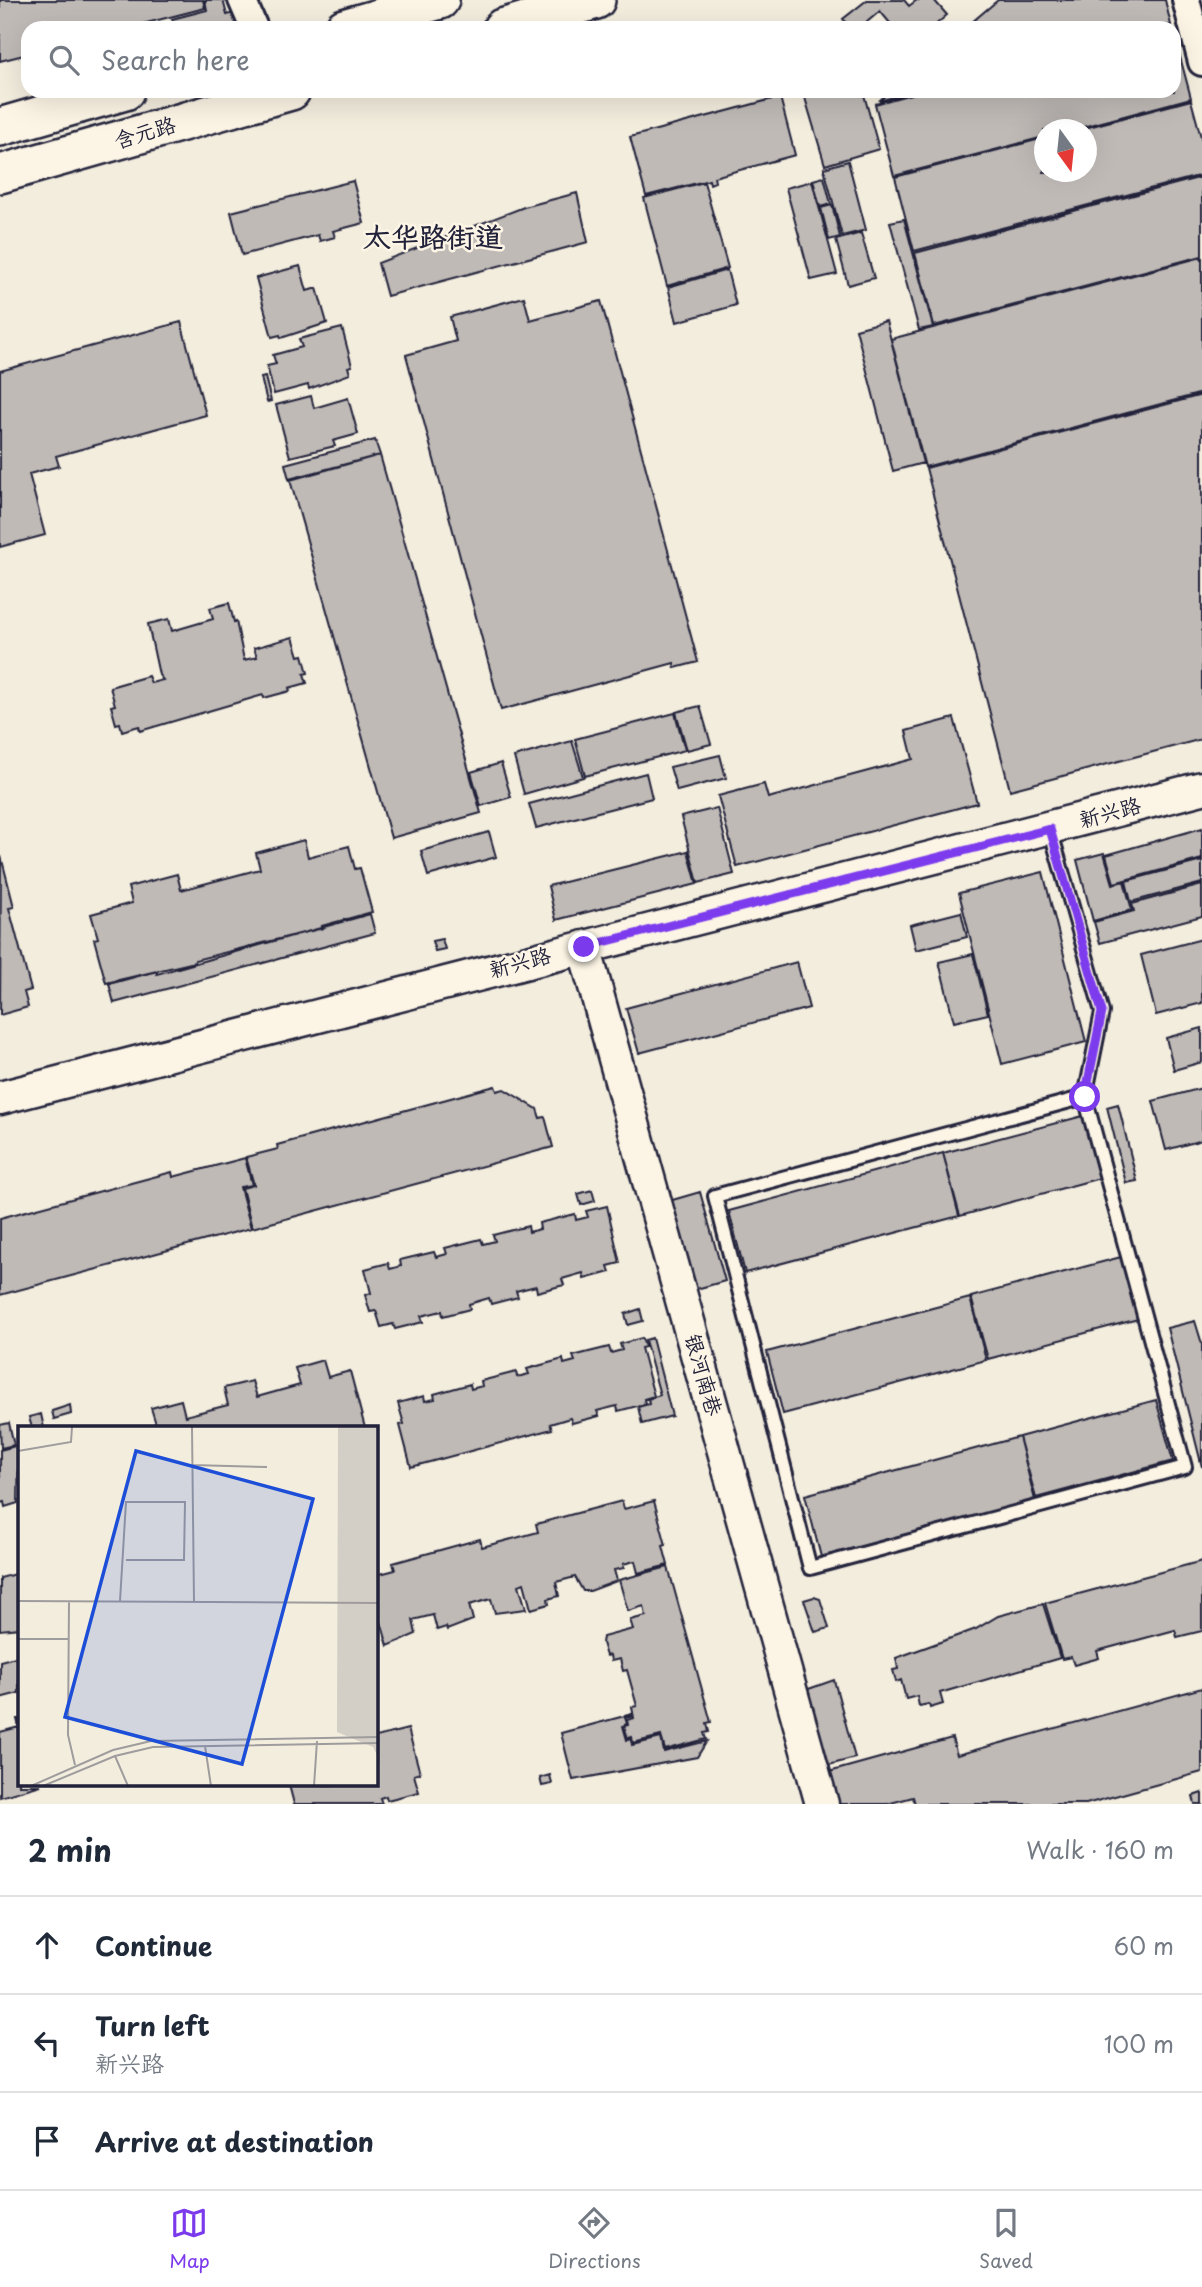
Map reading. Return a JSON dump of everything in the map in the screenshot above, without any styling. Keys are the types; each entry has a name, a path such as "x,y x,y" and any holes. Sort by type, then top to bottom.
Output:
{"main road":[{"path":"368,21 440,0"},
{"path":"526,21 596,0"},
{"path":"0,127 101,98"},
{"name":"含元路","path":"0,174 266,98"}],"street":[{"path":"242,0 251,21"},
{"path":"1186,0 1202,62"},
{"name":"新兴路","path":"0,1098 1202,788"},
{"name":"银河南巷","path":"584,947 822,1804"}],"lane":[{"path":"1050,829 1102,1012 1085,1097 1185,1467 810,1568 715,1196 1085,1097"}],"building":[{"path":"0,0 203,0 205,8 154,21 21,21 21,56 0,61"},
{"path":"205,0 223,0 227,15 235,13 237,21 172,19 207,10"},
{"path":"867,0 904,0 909,6 917,0 934,0 947,15 940,21 888,21 880,11 868,21 843,19"},
{"path":"998,0 1165,0 1170,21 973,21"},
{"path":"1181,60 1191,98 1097,123 1097,119 1034,119 1034,140 894,176 875,104 897,98 1181,98"},
{"path":"780,98 795,155 714,177 715,182 710,184 709,180 646,196 630,137"},
{"path":"805,98 865,98 879,149 825,165"},
{"path":"1191,100 1202,141 1202,175 914,251 895,177 1034,141 1034,182 1097,182 1097,125"},
{"path":"848,161 866,230 842,236 824,168"},
{"path":"824,177 831,204 820,207 813,180"},
{"path":"1202,177 1202,256 934,326 915,253"},
{"path":"353,181 364,223 333,231 335,237 320,241 318,235 242,255 231,212"},
{"path":"812,181 837,274 811,280 786,188"},
{"path":"704,182 728,268 667,286 644,198"},
{"path":"577,193 588,242 387,296 378,263 524,207"},
{"path":"832,205 840,237 829,240 821,208"},
{"path":"904,219 933,327 919,330 890,222"},
{"path":"861,233 874,278 848,285 836,240"},
{"path":"1202,257 1202,393 925,467 891,339"},
{"path":"300,266 307,291 317,288 327,323 281,338 280,335 272,337 256,278"},
{"path":"727,270 736,305 677,322 668,287"},
{"path":"524,297 530,320 601,301 698,662 675,668 674,663 501,710 406,355 456,341 450,317"},
{"path":"886,321 923,463 893,471 856,329"},
{"path":"181,322 206,415 56,456 59,466 29,474 45,535 0,547 0,371"},
{"path":"342,328 352,366 348,367 350,374 309,389 308,385 274,394 267,366 276,364 273,355 302,347 299,339"},
{"path":"265,377 271,401 267,402 261,378"},
{"path":"1202,395 1202,739 1010,790 926,468"},
{"path":"311,396 314,408 348,398 358,434 333,441 335,446 290,457 276,405"},
{"path":"375,440 380,455 289,479 285,464"},
{"path":"380,455 481,813 391,838 290,480"},
{"path":"229,603 234,622 236,621 244,660 257,657 254,648 293,637 299,656 303,655 308,673 304,674 307,683 289,688 290,691 264,698 263,695 140,731 139,726 122,731 120,723 116,724 111,706 115,705 110,687 148,676 151,683 163,680 159,675 148,624 169,619 172,631 213,619 210,608"},
{"path":"700,706 711,744 687,750 676,712"},
{"path":"675,713 685,750 585,776 575,739"},
{"path":"954,718 977,803 737,867 718,796 764,784 768,798 913,759 906,731"},
{"path":"572,741 583,777 524,794 514,757"},
{"path":"720,755 726,778 677,791 670,767"},
{"path":"501,763 511,797 481,806 471,772"},
{"path":"646,773 652,798 536,828 529,804"},
{"path":"717,808 734,874 698,883 681,817"},
{"path":"1202,828 1202,859 1114,883 1106,855"},
{"path":"489,832 496,857 428,876 421,851"},
{"path":"304,840 308,857 349,846 355,869 360,868 372,912 322,926 323,928 106,983 94,939 98,938 91,914 132,903 128,887 177,874 181,890 260,869 256,853"},
{"path":"688,851 697,884 556,920 548,886"},
{"path":"1104,853 1113,884 1124,881 1132,910 1093,921 1077,860"},
{"path":"1,856 14,907 9,908 31,990 24,992 28,1007 0,1015"},
{"path":"1202,861 1202,883 1131,902 1126,881"},
{"path":"1043,872 1086,1042 1002,1064 959,893"},
{"path":"1202,885 1202,916 1100,943 1094,922 1134,911 1132,904"},
{"path":"961,912 967,937 916,950 910,925"},
{"path":"370,914 375,933 114,1003 109,984 157,971 157,974"},
{"path":"442,939 445,949 435,951 432,941"},
{"path":"1202,939 1202,1003 1156,1015 1141,955"},
{"path":"973,954 988,1014 954,1022 939,962"},
{"path":"797,962 809,1008 639,1053 626,1008"},
{"path":"1202,1028 1202,1062 1174,1070 1166,1038"},
{"path":"495,1086 497,1091 504,1089 537,1109 540,1118 545,1117 553,1147 252,1228 242,1188 254,1185 246,1157 278,1149 277,1145"},
{"path":"1202,1088 1202,1140 1166,1150 1153,1101"},
{"path":"1118,1104 1137,1181 1126,1183 1107,1107"},
{"path":"1083,1116 1100,1178 960,1216 943,1153"},
{"path":"943,1153 959,1216 745,1273 729,1211"},
{"path":"245,1158 252,1185 240,1187 251,1228 0,1295 0,1218 172,1172 173,1177"},
{"path":"592,1190 595,1201 581,1205 578,1194"},
{"path":"700,1192 725,1281 693,1290 669,1201"},
{"path":"607,1206 620,1263 608,1266 610,1272 584,1279 583,1273 562,1279 564,1285 537,1292 536,1286 516,1291 518,1297 491,1304 489,1298 469,1304 470,1309 443,1316 442,1311 421,1316 423,1322 395,1329 393,1324 381,1327 376,1311 370,1312 365,1295 371,1293 365,1269 388,1263 390,1269 401,1266 400,1260 434,1252 436,1257 447,1254 445,1248 481,1239 483,1244 495,1241 493,1235 528,1226 529,1232 540,1229 539,1223 575,1214 576,1220 588,1217 586,1211"},
{"path":"1121,1257 1138,1319 988,1359 971,1297"},
{"path":"970,1298 986,1360 783,1414 767,1352"},
{"path":"640,1309 643,1321 628,1325 625,1314"},
{"path":"1195,1321 1202,1344 1202,1467 1167,1328"},
{"path":"642,1338 645,1347 641,1348 654,1396 644,1399 645,1404 618,1411 617,1406 597,1411 599,1416 572,1423 570,1418 550,1424 552,1429 411,1467 400,1425 404,1424 398,1403 424,1396 425,1401 435,1399 434,1394 470,1384 471,1389 482,1386 481,1381 516,1372 517,1377 529,1374 527,1369 563,1359 564,1364 575,1361 573,1356 609,1347 611,1353 622,1350 620,1344"},
{"path":"652,1338 672,1416 642,1424 638,1407 649,1404 648,1399 660,1395 645,1340"},
{"path":"323,1360 328,1377 350,1371 364,1426 149,1426 156,1424 151,1408 181,1400 185,1416 228,1405 224,1388 252,1381 257,1397 300,1385 295,1368"},
{"path":"1156,1400 1173,1461 1036,1498 1019,1437"},
{"path":"70,1405 71,1414 54,1419 52,1411"},
{"path":"41,1414 44,1426 31,1426 29,1417"},
{"path":"9,1423 14,1445 1,1448 0,1425"},
{"path":"1019,1437 1035,1500 821,1557 805,1495"},
{"path":"18,1445 18,1503 5,1507 4,1502 0,1503 0,1450"},
{"path":"622,1501 624,1509 654,1501 666,1545 663,1546 668,1565 638,1573 635,1561 623,1564 624,1568 614,1570 617,1581 590,1591 583,1591 575,1577 556,1582 559,1596 548,1599 549,1604 531,1609 524,1583 519,1585 526,1609 495,1613 491,1599 469,1605 473,1620 447,1630 446,1627 437,1630 433,1615 413,1620 416,1634 388,1646 381,1622 378,1623 378,1574 395,1570 393,1563 480,1539 482,1547 538,1532 536,1524"},
{"path":"1202,1561 1202,1631 1177,1637 1175,1630 1097,1651 1099,1658 1074,1665 1071,1657 1062,1659 1045,1603"},
{"path":"668,1567 711,1722 707,1723 709,1732 704,1733 706,1739 665,1750 661,1736 633,1743 632,1737 628,1738 624,1726 628,1725 627,1720 634,1718 632,1707 637,1706 627,1670 623,1671 620,1659 611,1661 610,1655 606,1656 602,1643 603,1637 633,1629 630,1620 646,1616 644,1606 628,1611 619,1580"},
{"path":"18,1573 18,1628 0,1630 0,1578"},
{"path":"814,1597 820,1599 829,1628 815,1632 804,1600"},
{"path":"1043,1604 1060,1658 940,1693 943,1704 930,1708 929,1704 919,1706 917,1696 906,1699 901,1680 896,1682 893,1670 898,1669 896,1658 976,1629 998,1616"},
{"path":"18,1656 18,1693 0,1698 0,1661"},
{"path":"834,1680 855,1758 825,1766 803,1691"},
{"path":"1202,1688 1202,1772 1086,1804 915,1804 913,1797 887,1804 838,1804 829,1772 952,1738 957,1755"},
{"path":"632,1714 633,1716 625,1718 627,1723 623,1726 627,1740 631,1739 632,1745 661,1738 664,1752 707,1741 697,1757 573,1780 561,1733"},
{"path":"18,1727 18,1786 38,1786 0,1797 0,1732"},
{"path":"408,1729 420,1773 414,1775 419,1792 387,1800 386,1796 380,1798 382,1804 294,1804 289,1786 378,1786 378,1736"},
{"path":"550,1775 552,1784 542,1786 540,1778"},
{"path":"1202,1793 1202,1804 1195,1804 1193,1796"}],"district":[{"name":"太华路街道","path":"433,237"}],"route":[{"path":"584,947 1050,829 1102,1012 1085,1097"}]}
